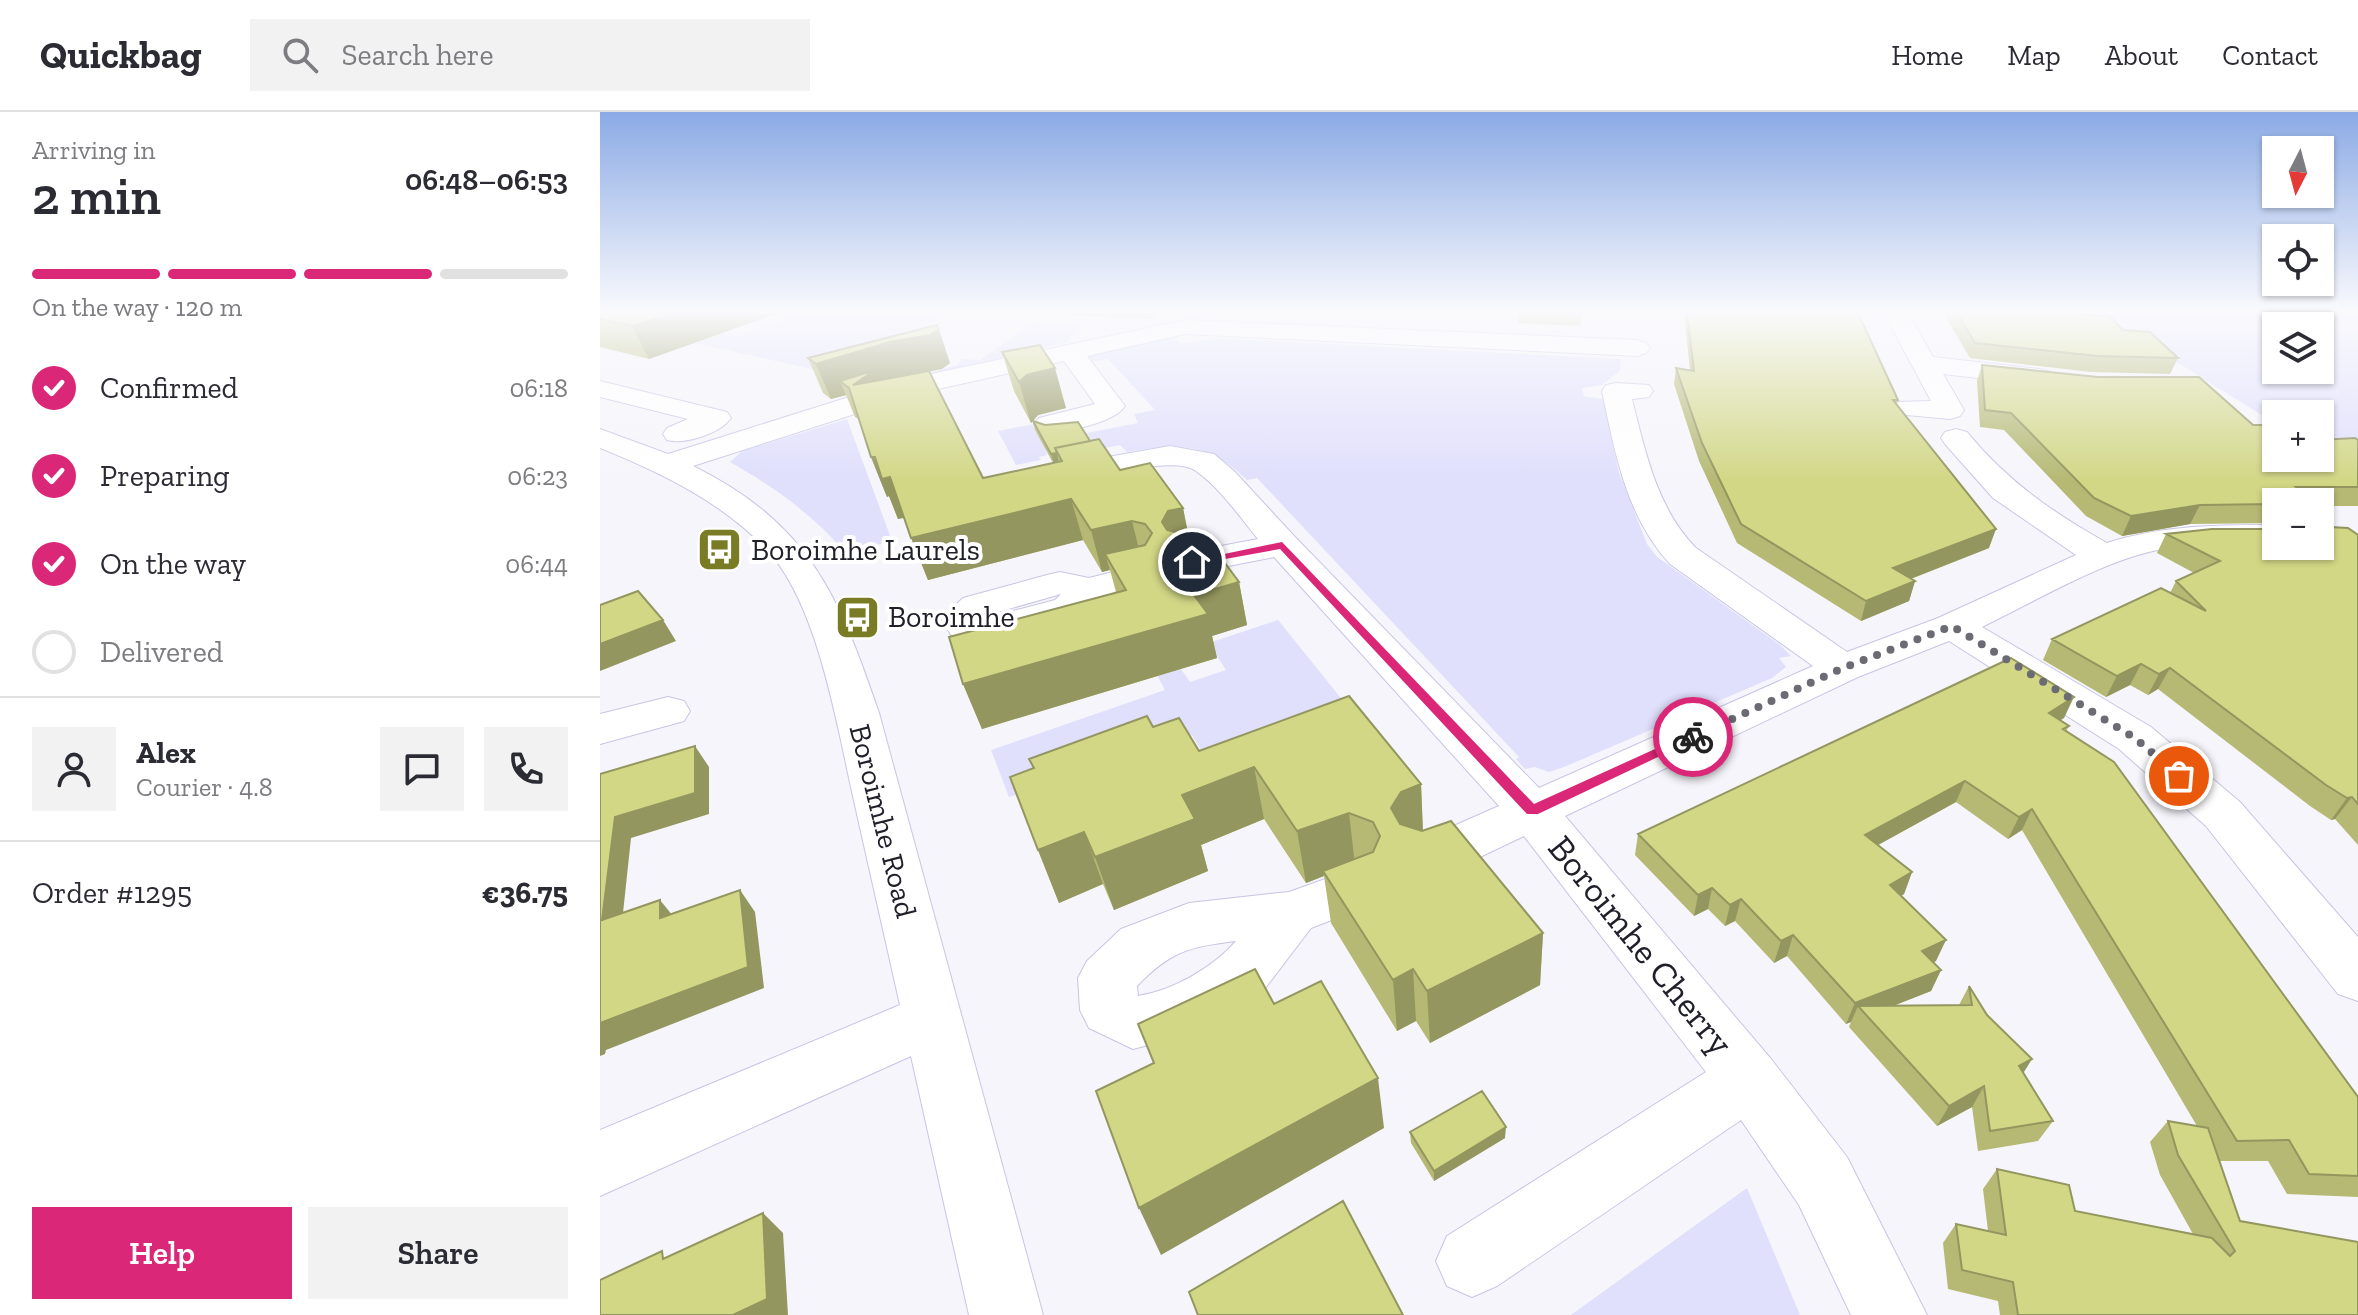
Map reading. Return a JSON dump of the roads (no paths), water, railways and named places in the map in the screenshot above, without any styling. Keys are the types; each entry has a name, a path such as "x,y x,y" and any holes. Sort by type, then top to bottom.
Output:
{"street":[{"path":"672,449 986,369"},
{"path":"1049,424 1098,414 1111,406 1083,369"},
{"path":"1627,369 1621,387 1635,472 1665,537 1683,556 1843,668"},
{"path":"1906,408 1950,410 1928,369"},
{"path":"1971,369 2060,379"},
{"path":"600,389 717,418 672,449"},
{"name":"Boroimhe Road","path":"600,438 672,449 702,481 742,509 789,553 817,601 840,657 857,713 1006,1315"},
{"path":"1990,439 1940,438 2012,500 2103,556"},
{"name":"Boroimhe Cherry","path":"1036,480 1164,456 1203,461 1244,500 1282,545 1532,811 1749,1079 1823,1181 1890,1315"},
{"path":"1532,811 1843,668 1952,626 2103,556 2150,541 2185,536 2262,535"},
{"path":"1192,562 1282,545"},
{"path":"1089,589 1141,576"},
{"path":"1952,626 2135,738 2212,805 2358,977"},
{"path":"600,729 668,711"},
{"name":"Boroimhe Cherry","path":"1424,861 1532,811"},
{"path":"1292,913 1356,889"},
{"path":"600,1163 932,1019"},
{"name":"Boroimhe Cherry","path":"1472,1261 1749,1079"}],"place":[{"name":"Boroimhe Laurels","path":"720,550"},
{"name":"Boroimhe","path":"857,617"}]}
